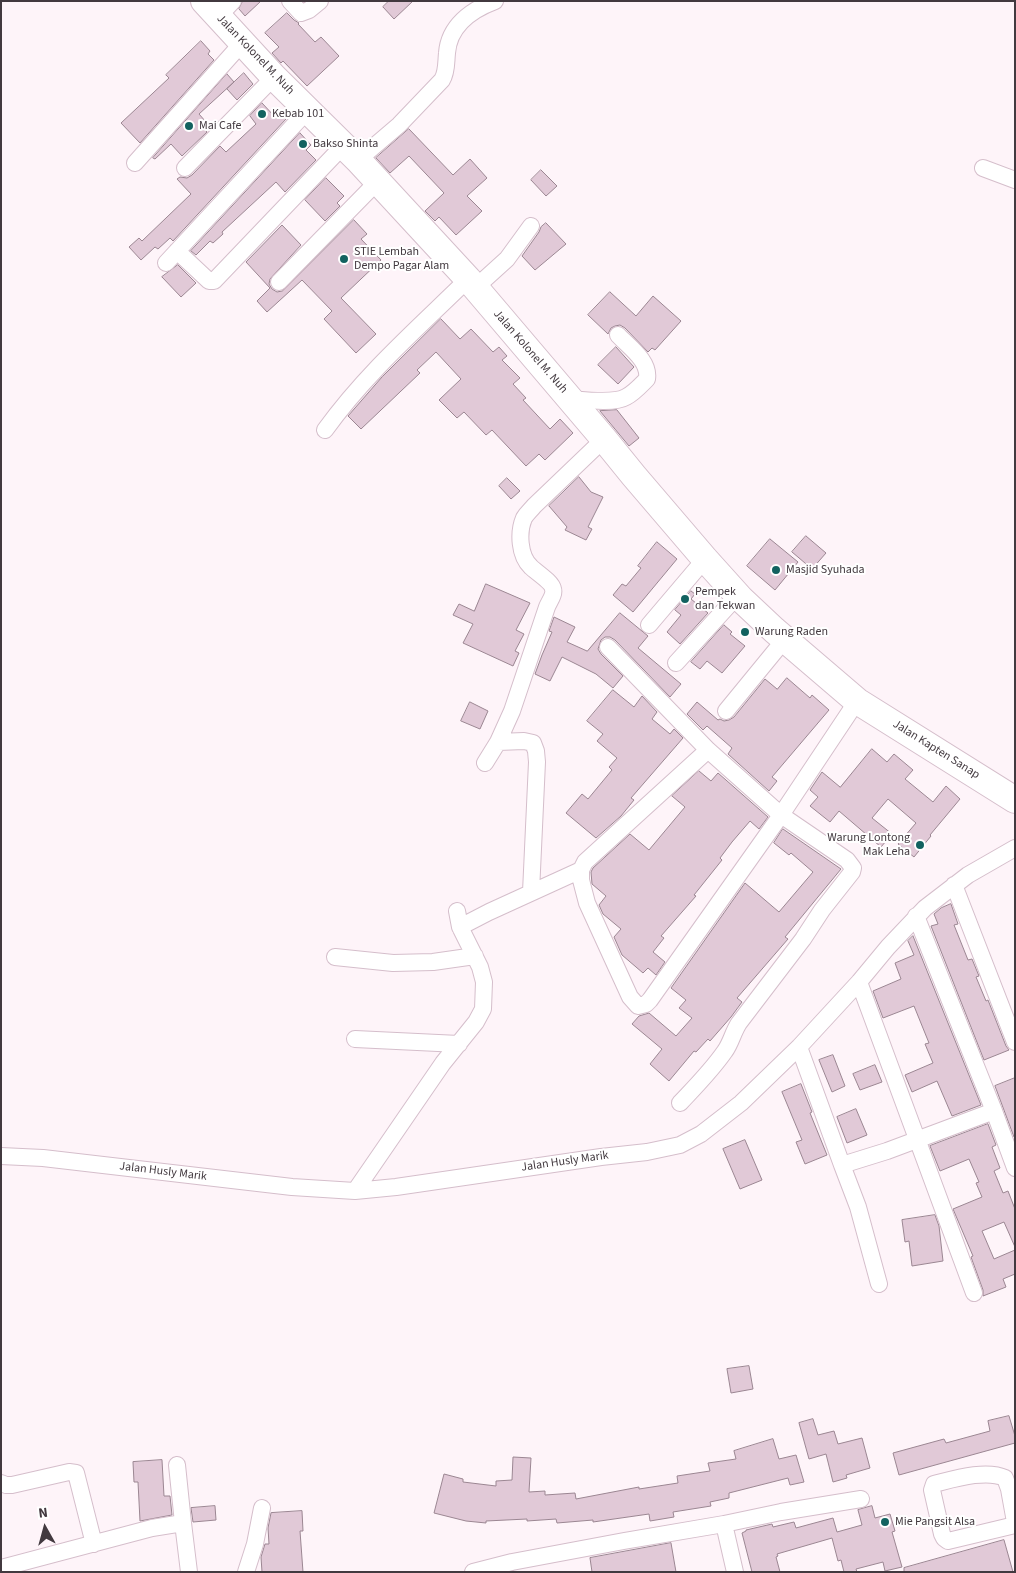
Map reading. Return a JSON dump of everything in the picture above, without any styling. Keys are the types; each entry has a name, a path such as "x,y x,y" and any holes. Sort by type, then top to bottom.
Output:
{"main road":[{"name":"Jalan Kolonel M. Nuh","path":"218,6 242,42 274,77 378,181 471,284 705,559 738,595 785,639 857,701"},
{"name":"Jalan Kapten Sanap","path":"857,701 1015,800"}],"street":[{"path":"290,1 301,13 309,10 320,1"},
{"path":"177,251 209,281 214,282 351,153 399,125 446,74 448,40 457,25 472,12 495,1"},
{"path":"135,163 242,42"},
{"path":"185,168 274,77"},
{"path":"166,263 308,110"},
{"path":"983,168 1015,180"},
{"path":"279,282 378,181"},
{"path":"326,430 342,407 380,364 471,284 507,259 531,226"},
{"path":"570,399 623,399 628,397 647,379 647,370 644,363 618,335"},
{"path":"486,763 498,742 517,699 553,589 550,583 532,568 525,559 521,537 523,521 534,506 604,438"},
{"path":"650,625 705,559"},
{"path":"676,663 738,595"},
{"path":"726,711 785,639"},
{"path":"608,647 708,750 781,815 847,860 853,868 822,910 803,940 738,1023 726,1050 680,1103"},
{"path":"708,750 585,862 581,870 581,880 587,903 630,996 638,1006 643,1006 650,1000 781,815 857,701"},
{"path":"498,742 524,741 533,744 536,751 531,892"},
{"name":"Jalan Husly Marik","path":"1,1156 43,1158 292,1187 355,1191 433,1182 680,1146 697,1137 741,1103 799,1048 916,916 968,875 1015,848"},
{"path":"460,927 581,870"},
{"path":"954,885 1015,1042"},
{"path":"355,1191 443,1063 476,1022 483,1009 484,982 480,967 460,927 457,911"},
{"path":"916,916 1015,1168"},
{"path":"334,957 393,963 433,962 474,956"},
{"path":"859,982 974,1293"},
{"path":"355,1039 459,1044"},
{"path":"799,1048 861,1216 879,1284"},
{"path":"842,1165 886,1152 994,1111"},
{"path":"177,1465 189,1572"},
{"path":"1,1483 12,1485 69,1472 76,1473 94,1544"},
{"path":"996,1474 1005,1478 1009,1489 1015,1524 948,1540 942,1534 932,1487 934,1484 965,1477 996,1474"},
{"path":"472,1572 512,1562 861,1499"},
{"path":"246,1572 255,1544 262,1508"},
{"path":"1,1568 152,1528 183,1523"},
{"path":"724,1524 735,1572"}],"building":[{"path":"243,1 261,1 245,16 239,9"},
{"path":"389,1 413,1 394,19 383,7"},
{"path":"287,13 299,23 315,42 321,37 339,56 307,86 283,61 281,63 272,53 279,47 265,33"},
{"path":"201,41 210,51 208,54 214,60 140,143 121,123 169,78 166,75"},
{"path":"244,73 253,84 237,100 227,89"},
{"path":"227,74 234,82 199,114 206,122 202,126 207,132 182,156 171,144 155,159 153,158"},
{"path":"262,103 276,118 281,114 286,119 173,241 170,238 158,249 155,247 141,260 129,247 139,238 142,241 191,194 177,179 180,177 187,178 192,175 220,146 226,152 256,124 250,116"},
{"path":"409,129 453,175 470,159 487,178 467,196 482,211 456,235 439,217 435,221 425,211 444,193 409,156 390,173 376,158"},
{"path":"300,133 311,145 306,150 316,160 285,192 276,182 222,232 223,234 213,243 210,241 196,255 191,251"},
{"path":"541,170 557,186 546,196 531,180"},
{"path":"326,178 344,196 337,203 340,206 325,221 305,200"},
{"path":"354,220 367,234 361,239 381,260 341,298 376,334 356,353 324,319 332,311 302,280 267,312 257,301 270,288 246,262 282,225 301,245 270,279 269,284 272,289 277,292 282,291"},
{"path":"546,223 566,244 535,270 522,256 541,227"},
{"path":"178,265 196,283 181,297 162,277"},
{"path":"610,292 636,316 653,296 681,321 655,350 652,348 648,352 625,328 620,325 615,326 611,328 608,334 588,315"},
{"path":"441,319 460,339 471,329 493,352 499,347 507,356 502,360 520,378 513,384 526,398 523,400 550,429 560,419 573,433 545,460 539,454 526,466 492,430 486,435 464,412 457,418 439,400 461,379 436,352 417,370 420,373 361,429 348,416 382,377"},
{"path":"616,347 634,367 618,384 598,365"},
{"path":"617,410 639,438 629,446 600,411"},
{"path":"579,477 591,492 603,497 588,527 592,529 586,540 565,530 567,527 549,506"},
{"path":"507,478 520,491 511,499 499,486"},
{"path":"806,536 826,553 812,569 792,552"},
{"path":"770,539 798,562 775,590 747,566"},
{"path":"657,542 677,559 633,612 613,595 622,584 626,586 641,568 638,566"},
{"path":"486,584 530,603 516,630 524,634 515,651 519,653 513,666 463,643 473,624 453,615 459,604 474,611"},
{"path":"691,591 695,594 691,599 708,613 680,644 667,632 681,615 675,610"},
{"path":"620,613 648,636 638,648 681,684 670,697 610,637 605,637 601,640 598,649 623,676 613,688 596,674 562,657 550,681 535,674 552,632 549,631 554,617 575,627 567,642 587,651"},
{"path":"724,625 732,632 730,634 745,646 722,673 707,661 700,669 691,662"},
{"path":"787,678 810,698 812,695 829,710 772,777 777,781 769,791 728,754 732,748 707,726 703,730 687,714 697,702 718,720 729,720 734,717 765,679 777,689"},
{"path":"613,690 634,707 642,696 657,712 652,719 670,734 674,729 683,738 631,798 634,800 621,816 596,838 566,813 582,794 588,799 612,770 609,767 617,758 597,741 603,734 587,721"},
{"path":"470,702 488,711 480,729 461,721"},
{"path":"872,749 887,762 894,754 913,770 905,779 933,802 946,786 960,799 914,857 898,844 916,823 888,799 872,818 892,834 881,847 839,811 830,822 810,806 818,797 810,790 822,772 840,787"},
{"path":"699,771 711,781 718,773 768,817 759,829 750,821 732,842 720,858 722,860 694,895 696,896 661,936 664,938 653,952 665,962 656,975 648,968 643,973 622,955 614,937 621,929 603,914 599,905 606,896 592,884 591,872 630,834 649,850 685,807 672,796"},
{"path":"783,829 841,869 785,937 788,939 737,998 742,1002 731,1017 710,1041 708,1039 696,1052 694,1051 669,1081 650,1064 662,1049 632,1024 639,1016 649,1013 676,1036 692,1018 679,1008 686,1000 671,988 745,883 779,912 813,872 791,853 789,855 774,843"},
{"path":"951,904 958,924 954,925 968,960 972,959 979,976 976,977 1009,1050 984,1060 931,926 938,924 934,914 941,908"},
{"path":"913,936 981,1105 952,1116 937,1081 912,1092 905,1075 933,1063 925,1044 929,1043 914,1006 883,1018 873,991 901,979 895,963 914,955 908,941"},
{"path":"833,1055 845,1086 832,1092 819,1060"},
{"path":"875,1065 882,1082 860,1090 853,1074"},
{"path":"1015,1078 1015,1137 1014,1137 995,1086"},
{"path":"801,1084 812,1112 810,1113 827,1155 805,1164 796,1142 802,1140 782,1092"},
{"path":"856,1109 867,1135 847,1143 837,1117"},
{"path":"988,1124 996,1145 992,1147 1000,1168 994,1171 1003,1193 1008,1191 1015,1209 1015,1247 1004,1222 982,1231 994,1259 1015,1250 1015,1274 1003,1279 1006,1287 983,1296 983,1290 971,1257 973,1256 953,1209 982,1197 976,1183 979,1182 969,1159 940,1171 930,1146"},
{"path":"745,1140 762,1180 740,1189 723,1149"},
{"path":"935,1215 939,1226 943,1261 912,1266 909,1241 905,1242 902,1220"},
{"path":"749,1366 753,1389 731,1393 727,1369"},
{"path":"1009,1416 1015,1436 1015,1443 899,1475 893,1453 944,1439 946,1443 990,1431 988,1421"},
{"path":"813,1419 818,1435 834,1431 838,1444 862,1438 870,1468 846,1475 847,1478 833,1482 826,1454 809,1459 799,1423"},
{"path":"773,1439 779,1459 796,1455 804,1482 790,1485 788,1478 729,1493 729,1498 710,1502 711,1506 673,1512 674,1517 650,1521 649,1514 593,1522 593,1520 557,1523 556,1519 527,1521 527,1519 486,1521 486,1523 466,1521 434,1513 444,1474 463,1479 463,1482 496,1486 496,1481 512,1480 513,1457 531,1458 529,1492 545,1491 545,1495 575,1493 576,1499 639,1487 639,1489 678,1483 677,1476 710,1471 708,1463 736,1459 734,1451"},
{"path":"162,1460 164,1496 170,1496 172,1515 140,1521 138,1482 134,1482 133,1462"},
{"path":"215,1506 216,1520 193,1522 191,1508"},
{"path":"872,1506 875,1518 890,1514 895,1531 892,1532 902,1567 885,1571 883,1562 856,1569 857,1572 844,1572 841,1560 838,1561 832,1538 777,1554 780,1572 752,1572 742,1533 746,1530 772,1524 773,1527 794,1522 796,1528 833,1518 837,1532 862,1525 858,1510"},
{"path":"302,1511 303,1531 300,1531 303,1572 262,1572 261,1557 265,1544 269,1544 268,1528 271,1513"},
{"path":"1004,1540 1013,1572 904,1572 904,1568"},
{"path":"671,1543 676,1572 592,1572 590,1558"}],"place":[{"name":"Kebab 101","path":"262,114"},
{"name":"Mai Cafe","path":"189,126"},
{"name":"Bakso Shinta","path":"303,144"},
{"name":"STIE Lembah Dempo Pagar Alam","path":"344,259"},
{"name":"Masjid Syuhada","path":"776,570"},
{"name":"Pempek dan Tekwan","path":"685,599"},
{"name":"Warung Raden","path":"745,632"},
{"name":"Warung Lontong Mak Leha","path":"920,845"},
{"name":"Mie Pangsit Alsa","path":"885,1522"}]}
